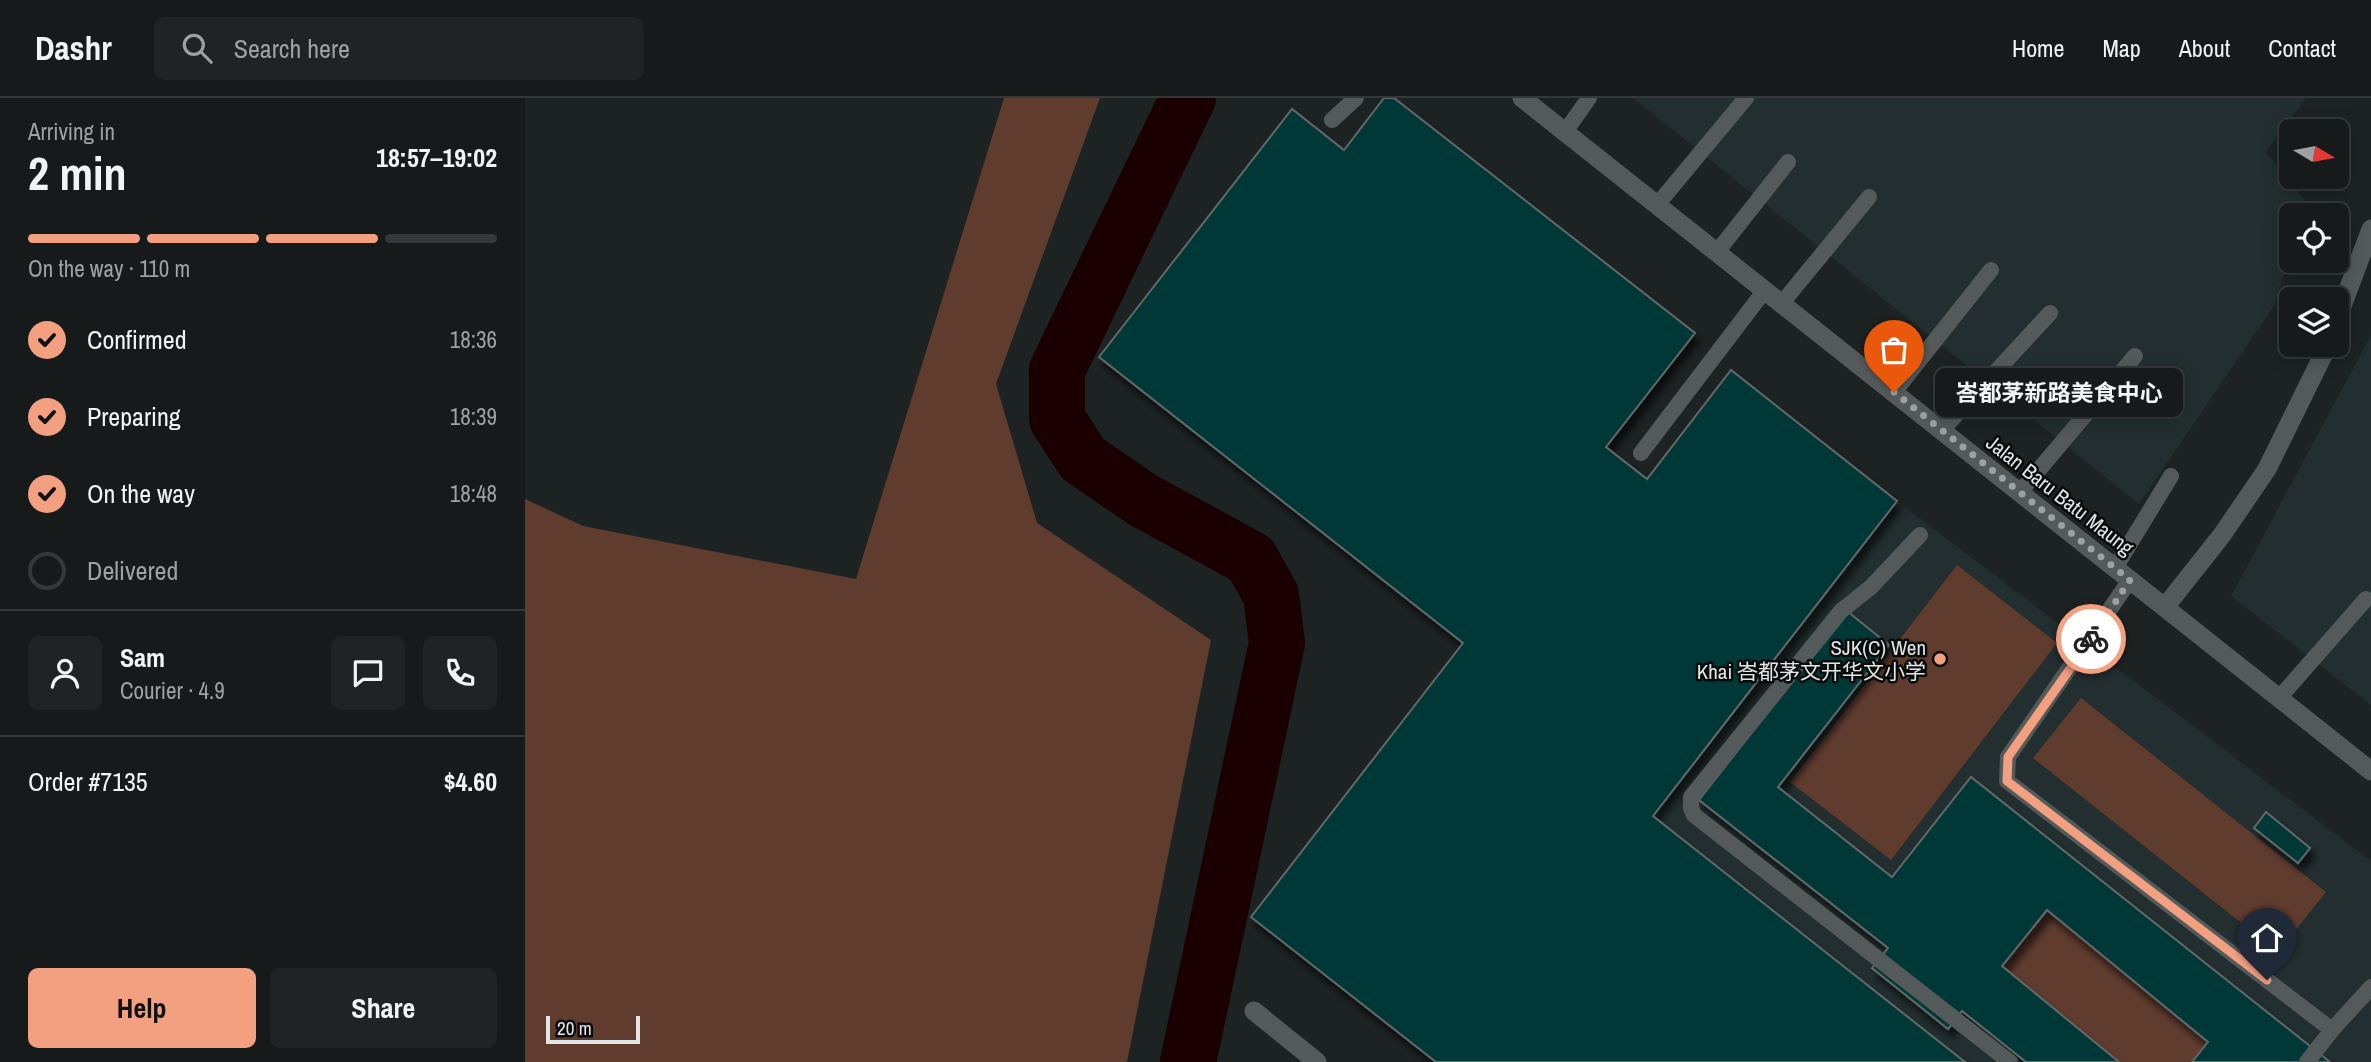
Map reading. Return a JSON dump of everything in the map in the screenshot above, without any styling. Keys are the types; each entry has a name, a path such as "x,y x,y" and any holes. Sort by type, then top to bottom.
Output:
{"street":[{"name":"Jalan Baru Batu Maung","path":"1522,98 2371,771"},
{"path":"2349,287 2371,229"},
{"path":"2165,607 2222,535 2267,469 2322,357"},
{"path":"1254,1011 1317,1062"}],"lane":[{"path":"1332,120 1356,98"},
{"path":"1565,132 1589,98"},
{"path":"1657,205 1746,98"},
{"path":"1717,252 1788,162"},
{"path":"1782,303 1869,197"},
{"path":"1894,392 1991,270"},
{"path":"1641,453 1765,290"},
{"path":"1941,430 2050,313"},
{"path":"2020,492 2135,356"},
{"path":"2171,475 2123,574 2008,757 2007,781 2332,1030"},
{"path":"1920,535 1871,587 1841,611 1691,797 1691,808 1694,815 2010,1062"},
{"path":"2279,698 2366,599"},
{"path":"2307,1062 2371,988"}],"shaded area":[{"path":"1004,98 1100,98 996,384 1037,523 1211,640 1127,1062 525,1062 525,499 583,526 856,579"},
{"path":"1633,98 2306,98 2290,119 2279,119 2279,134 2266,152 2279,168 2279,189 2296,189 2306,202 2279,203 2279,273 2284,273 2274,306 2139,504"},
{"path":"2371,335 2371,705 2231,596"},
{"name":"SJK(C) Wen Khai 峇都茅文开华文小学","path":"1897,501 2371,861 2371,1062 1965,1062 1653,816"},
{"path":"1957,565 2057,643 1891,860 1790,782"},
{"path":"2081,698 2326,892 2278,952 2033,758"},
{"path":"2047,910 2208,1042 2192,1062 2119,1062 2002,966"}],"building":[{"path":"1384,98 1394,98 1695,333 1606,447 1647,479 1731,370 1897,501 1653,816 1965,1062 1436,1062 1251,917 1463,643 1099,357 1292,109 1344,150"},
{"path":"1847,611 1889,645 1778,787 1892,877 1971,777 2330,1062 2192,1062 2208,1042 2047,910 2002,966 2119,1062 2026,1062 1962,1011 1948,1029 1872,968 1888,948 1699,800"},
{"path":"2266,812 2310,848 2298,863 2254,828"}],"waterway":[{"path":"1188,98 1057,370 1057,419 1083,459 1143,500 1251,559 1271,595 1277,643 1188,1062"}],"way so far":[{"path":"1894,392 2130,580 2091,639"}],"place":[{"name":"峇都茅新路美食中心","path":"1894,392"},
{"name":"SJK(C) Wen Khai 峇都茅文开华文小学","path":"1940,659"}],"route":[{"path":"2091,639 2008,757 2007,781 2267,980"}]}
